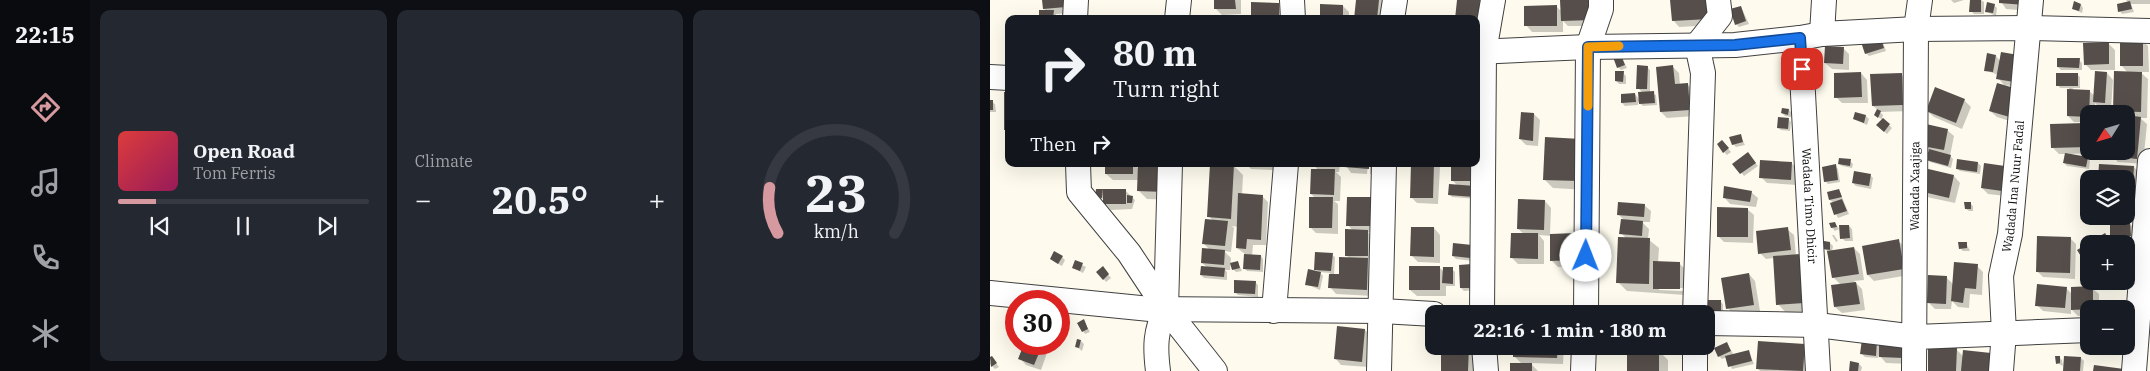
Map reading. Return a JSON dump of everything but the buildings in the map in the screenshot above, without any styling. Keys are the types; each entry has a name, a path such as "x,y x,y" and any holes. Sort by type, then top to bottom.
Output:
{"street":[{"path":"1075,15 1076,0"},
{"path":"1177,15 1179,0"},
{"path":"1292,0 1293,15"},
{"path":"1393,15 1395,0"},
{"path":"1482,305 1480,52 1492,0"},
{"path":"1586,305 1588,47 1601,9 1601,0"},
{"path":"1697,45 1720,16 1718,0"},
{"name":"Wadada Timo Dhicir","path":"1818,371 1811,36 1824,0"},
{"name":"Wadada Xaajiga","path":"1914,371 1916,337 1916,29 1920,0"},
{"name":"Wadada Ina Nuur Fadal","path":"2001,371 2004,332 2001,276 2010,234 2031,0"},
{"path":"1480,52 1588,47 1735,45 1811,36 1916,29 2028,28 2150,31"},
{"path":"1695,305 1703,73 1697,45"},
{"path":"990,77 1005,78"},
{"path":"2134,371 2150,161"},
{"path":"1078,167 1079,192 1129,253 1166,309 1215,371"},
{"path":"1158,371 1156,341 1158,326 1166,309 1170,167"},
{"path":"1274,311 1286,167"},
{"path":"1379,371 1382,310 1384,167"},
{"path":"990,293 1166,309 1382,310 1425,313"},
{"path":"1715,323 1817,325 1916,337 2080,330"},
{"path":"1485,355 1486,371"},
{"path":"1583,371 1584,355"},
{"path":"1695,355 1695,371"}],"slow traffic":[{"path":"1588,106 1588,47 1619,46"}],"route":[{"path":"1586,256 1588,47 1735,45 1800,38 1802,69"}]}
